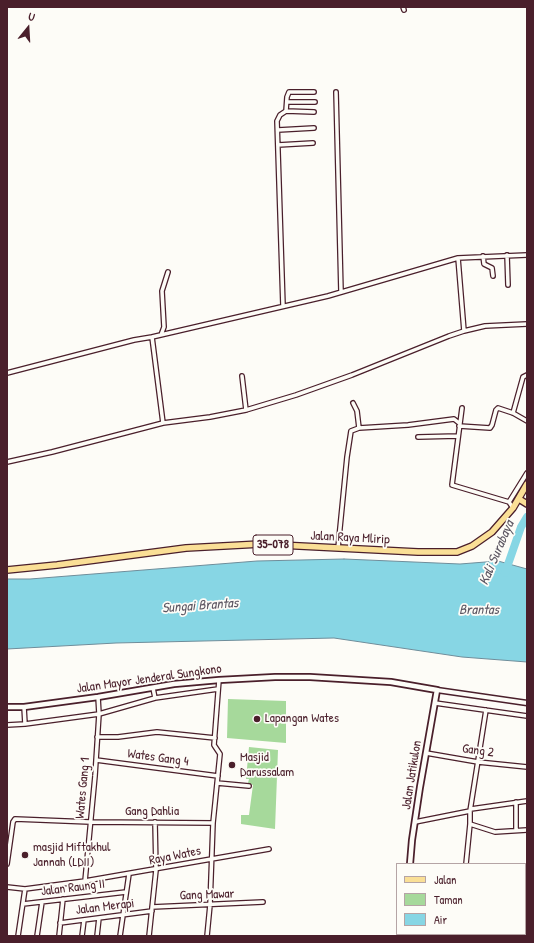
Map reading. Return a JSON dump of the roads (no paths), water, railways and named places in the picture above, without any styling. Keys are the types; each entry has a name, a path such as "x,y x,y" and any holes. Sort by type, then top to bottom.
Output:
{"main road":[{"name":"Jalan Raya Mlirip","path":"7,570 186,548 260,544 418,552 458,552 468,549 482,541 492,532 513,508 527,484"},
{"path":"519,499 527,504"},
{"name":"Jalan Mayor Jenderal Sungkono","path":"7,707 24,707 219,680 275,677 310,677 391,682 437,690"},
{"name":"Jalan Jatikulon","path":"410,863 420,788 437,690"}],"street":[{"path":"286,112 287,97 289,92 314,92"},
{"path":"336,92 341,292"},
{"path":"287,102 315,102"},
{"path":"283,306 278,118 286,112 314,112"},
{"path":"278,130 314,128"},
{"path":"278,145 313,143"},
{"path":"507,255 508,285"},
{"path":"7,373 134,340 161,335 341,292 458,258 527,255"},
{"path":"483,256 484,264 492,268 493,276"},
{"path":"458,258 464,331"},
{"path":"161,335 164,327 162,291 168,272"},
{"path":"7,462 52,452 163,423 210,417 246,410 296,395 352,375 464,331 485,326 527,324"},
{"path":"152,337 163,423"},
{"path":"513,413 523,377 527,375"},
{"path":"242,376 246,410"},
{"path":"353,403 357,411 359,428"},
{"path":"462,408 452,485 509,502 513,508"},
{"path":"338,548 349,435 352,430 359,428 408,425 454,419 459,425 489,428 492,425 497,408 513,413 527,420"},
{"path":"418,437 458,436"},
{"path":"509,502 527,473"},
{"path":"207,936 220,754 214,745 219,680"},
{"path":"153,688 155,698"},
{"path":"7,724 25,724 99,714 155,698 218,689"},
{"path":"437,690 527,703"},
{"name":"Wates Gang 1","path":"85,881 96,760 99,714 98,697"},
{"path":"435,703 527,716"},
{"path":"24,707 25,724"},
{"path":"466,863 470,810 486,710"},
{"path":"97,737 157,732 215,738"},
{"name":"Gang 2","path":"426,753 478,762 527,767"},
{"name":"Wates Gang 4","path":"96,760 218,776"},
{"path":"217,783 249,786"},
{"path":"415,822 470,810 527,801"},
{"path":"516,802 516,830"},
{"name":"Gang Dahlia","path":"9,844 13,822 15,819 90,822 214,823"},
{"path":"149,936 156,870 155,822"},
{"path":"470,824 495,832 527,830"},
{"path":"7,864 9,844"},
{"name":"Raya Wates","path":"7,887 25,889 85,881 156,870 269,849"},
{"path":"120,936 129,874"},
{"path":"18,936 25,889"},
{"name":"Jalan Raung II","path":"22,904 126,892"},
{"path":"59,936 63,899"},
{"path":"37,936 42,902"},
{"name":"Gang Mawar","path":"152,907 263,902"},
{"name":"Jalan Merapi","path":"60,923 152,911"},
{"path":"98,936 99,918"},
{"path":"82,936 84,920"}],"water":[{"name":"Brantas","path":"344,559 460,564 498,561 527,569 527,662 462,657 334,638 116,643 7,649 7,579 30,579 257,561"}],"waterway":[{"name":"Kali Surabaya","path":"505,573 521,527 527,517"}],"place":[{"name":"Lapangan Wates","path":"257,719"},
{"name":"Masjid Darussalam","path":"232,765"},
{"name":"masjid Miftakhul Jannah (LDII)","path":"25,855"}],"water label":[{"name":"Sungai Brantas","path":"200,606"}]}
